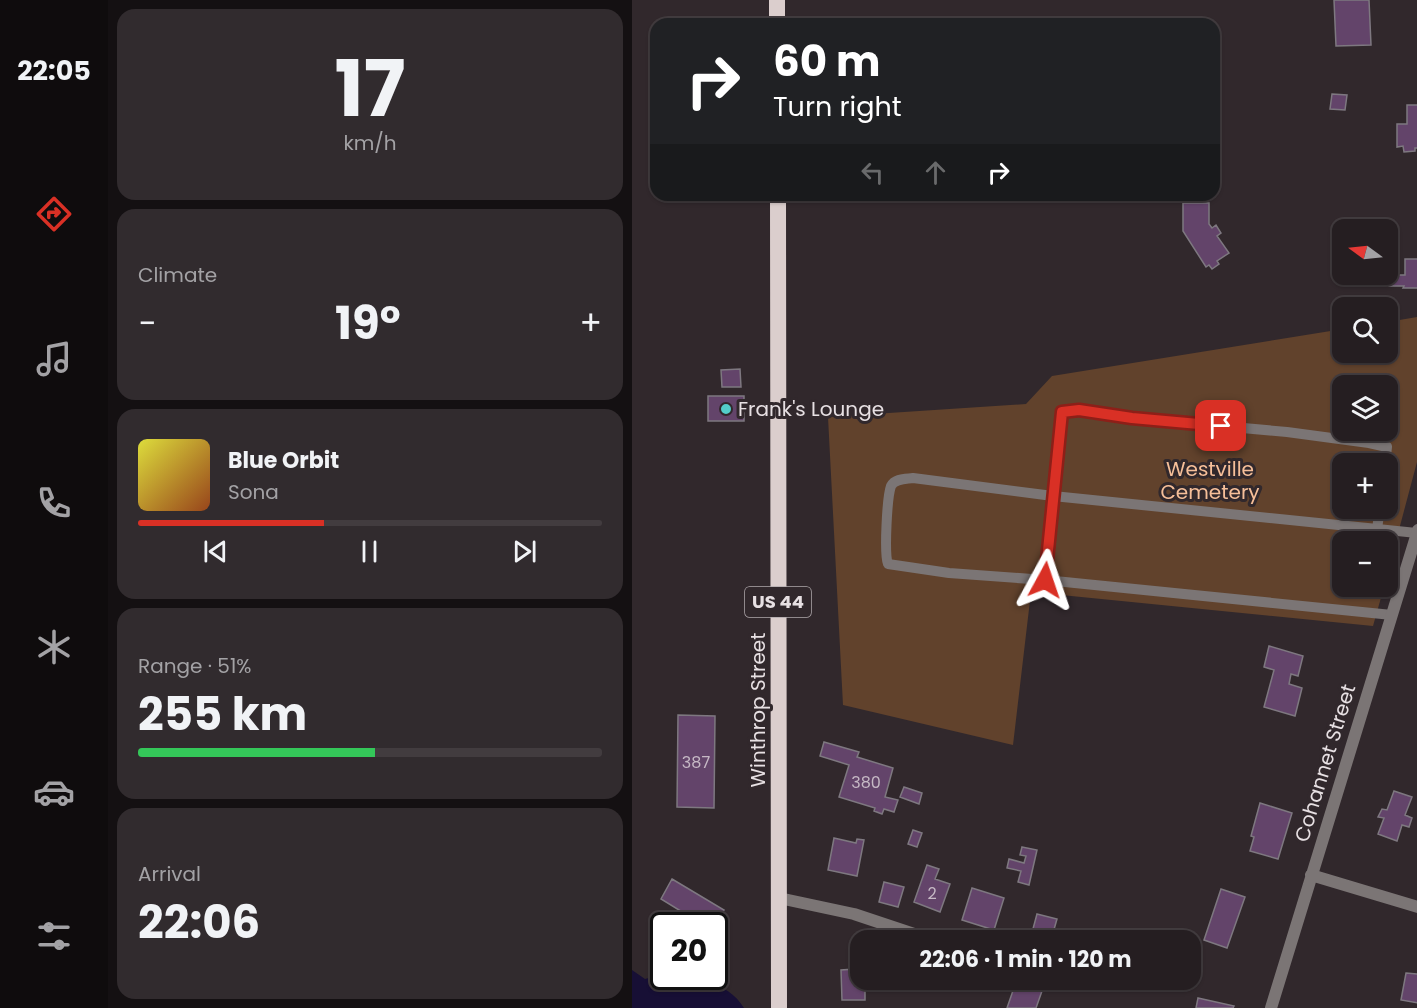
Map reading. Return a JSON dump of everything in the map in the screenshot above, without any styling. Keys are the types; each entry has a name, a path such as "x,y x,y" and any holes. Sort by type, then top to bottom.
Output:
{"highway":[{"path":"777,0 777,18"},
{"name":"Winthrop Street","path":"778,201 779,1008"}],"street":[{"name":"Cohannet Street","path":"1271,1008 1417,531"},
{"path":"1311,875 1418,907"},
{"path":"779,898 854,914 902,930"}],"lane":[{"path":"1045,580 1062,412 1066,410 1287,432 1369,443 1387,447 1386,453"},
{"path":"1392,615 893,566 888,564 886,558 886,533 892,486 898,480 913,478 1053,496 1377,529 1417,531"},
{"path":"1377,529 1378,519"}],"green space":[{"name":"Westville Cemetery","path":"1417,317 1417,462 1398,533 1398,531 1332,531 1332,597 1381,597 1373,626 1031,592 1013,745 843,705 828,417 1026,404 1052,376 1332,331 1332,363 1398,363 1398,320"}],"shaded area":[{"path":"632,970 645,979 650,978 650,990 726,990 744,1008 632,1008"}],"building":[{"path":"1334,0 1369,0 1371,45 1336,46"},
{"path":"1332,94 1347,95 1345,110 1330,109"},
{"path":"1407,105 1418,105 1418,148 1415,148 1415,151 1404,152 1403,146 1397,147 1397,124 1407,124"},
{"path":"1183,203 1209,203 1209,224 1212,228 1216,225 1221,233 1217,236 1229,253 1217,261 1219,264 1212,269 1209,265 1206,267 1183,231"},
{"path":"1405,259 1418,259 1418,288 1389,286 1398,285 1398,275 1405,275"},
{"path":"740,369 741,387 722,387 721,370"},
{"name":"Frank's Lounge","path":"708,396 744,396 744,421 708,421"},
{"path":"1269,646 1303,656 1298,676 1291,674 1289,684 1302,688 1295,716 1264,707 1274,670 1264,667"},
{"path":"678,715 715,716 714,808 677,807"},
{"path":"824,742 859,752 857,757 893,768 885,797 898,800 894,812 884,809 882,814 874,811 875,808 839,797 849,765 820,756"},
{"path":"904,787 922,793 919,804 900,797"},
{"path":"1394,791 1412,797 1405,815 1412,818 1409,827 1402,825 1397,841 1378,834 1384,818 1378,817 1382,809 1387,810"},
{"path":"1260,803 1292,813 1278,859 1250,851 1254,837 1251,836"},
{"path":"913,830 922,833 917,847 908,844"},
{"path":"834,838 856,843 857,839 864,840 857,876 828,870"},
{"path":"1022,847 1037,850 1029,885 1018,882 1021,871 1007,868 1009,859 1024,863 1026,856 1020,855"},
{"path":"927,865 939,869 935,879 950,884 940,912 914,902"},
{"path":"672,879 724,910 723,912 682,912 661,899"},
{"path":"884,882 904,887 898,907 879,902"},
{"path":"972,888 1004,898 994,930 962,920"},
{"path":"1221,889 1245,897 1227,948 1204,940"},
{"path":"1037,914 1057,919 1054,930 1033,930"},
{"path":"850,969 850,990 865,990 865,1000 842,1000 841,970"},
{"path":"1406,973 1418,974 1418,1003 1401,1000"},
{"path":"1013,990 1042,991 1036,1008 1007,1008"},
{"path":"1198,998 1234,1006 1233,1008 1196,1008"}],"place":[{"name":"Frank's Lounge","path":"726,409"}],"route":[{"path":"1045,580 1062,412 1079,410 1132,418 1221,426"}]}
